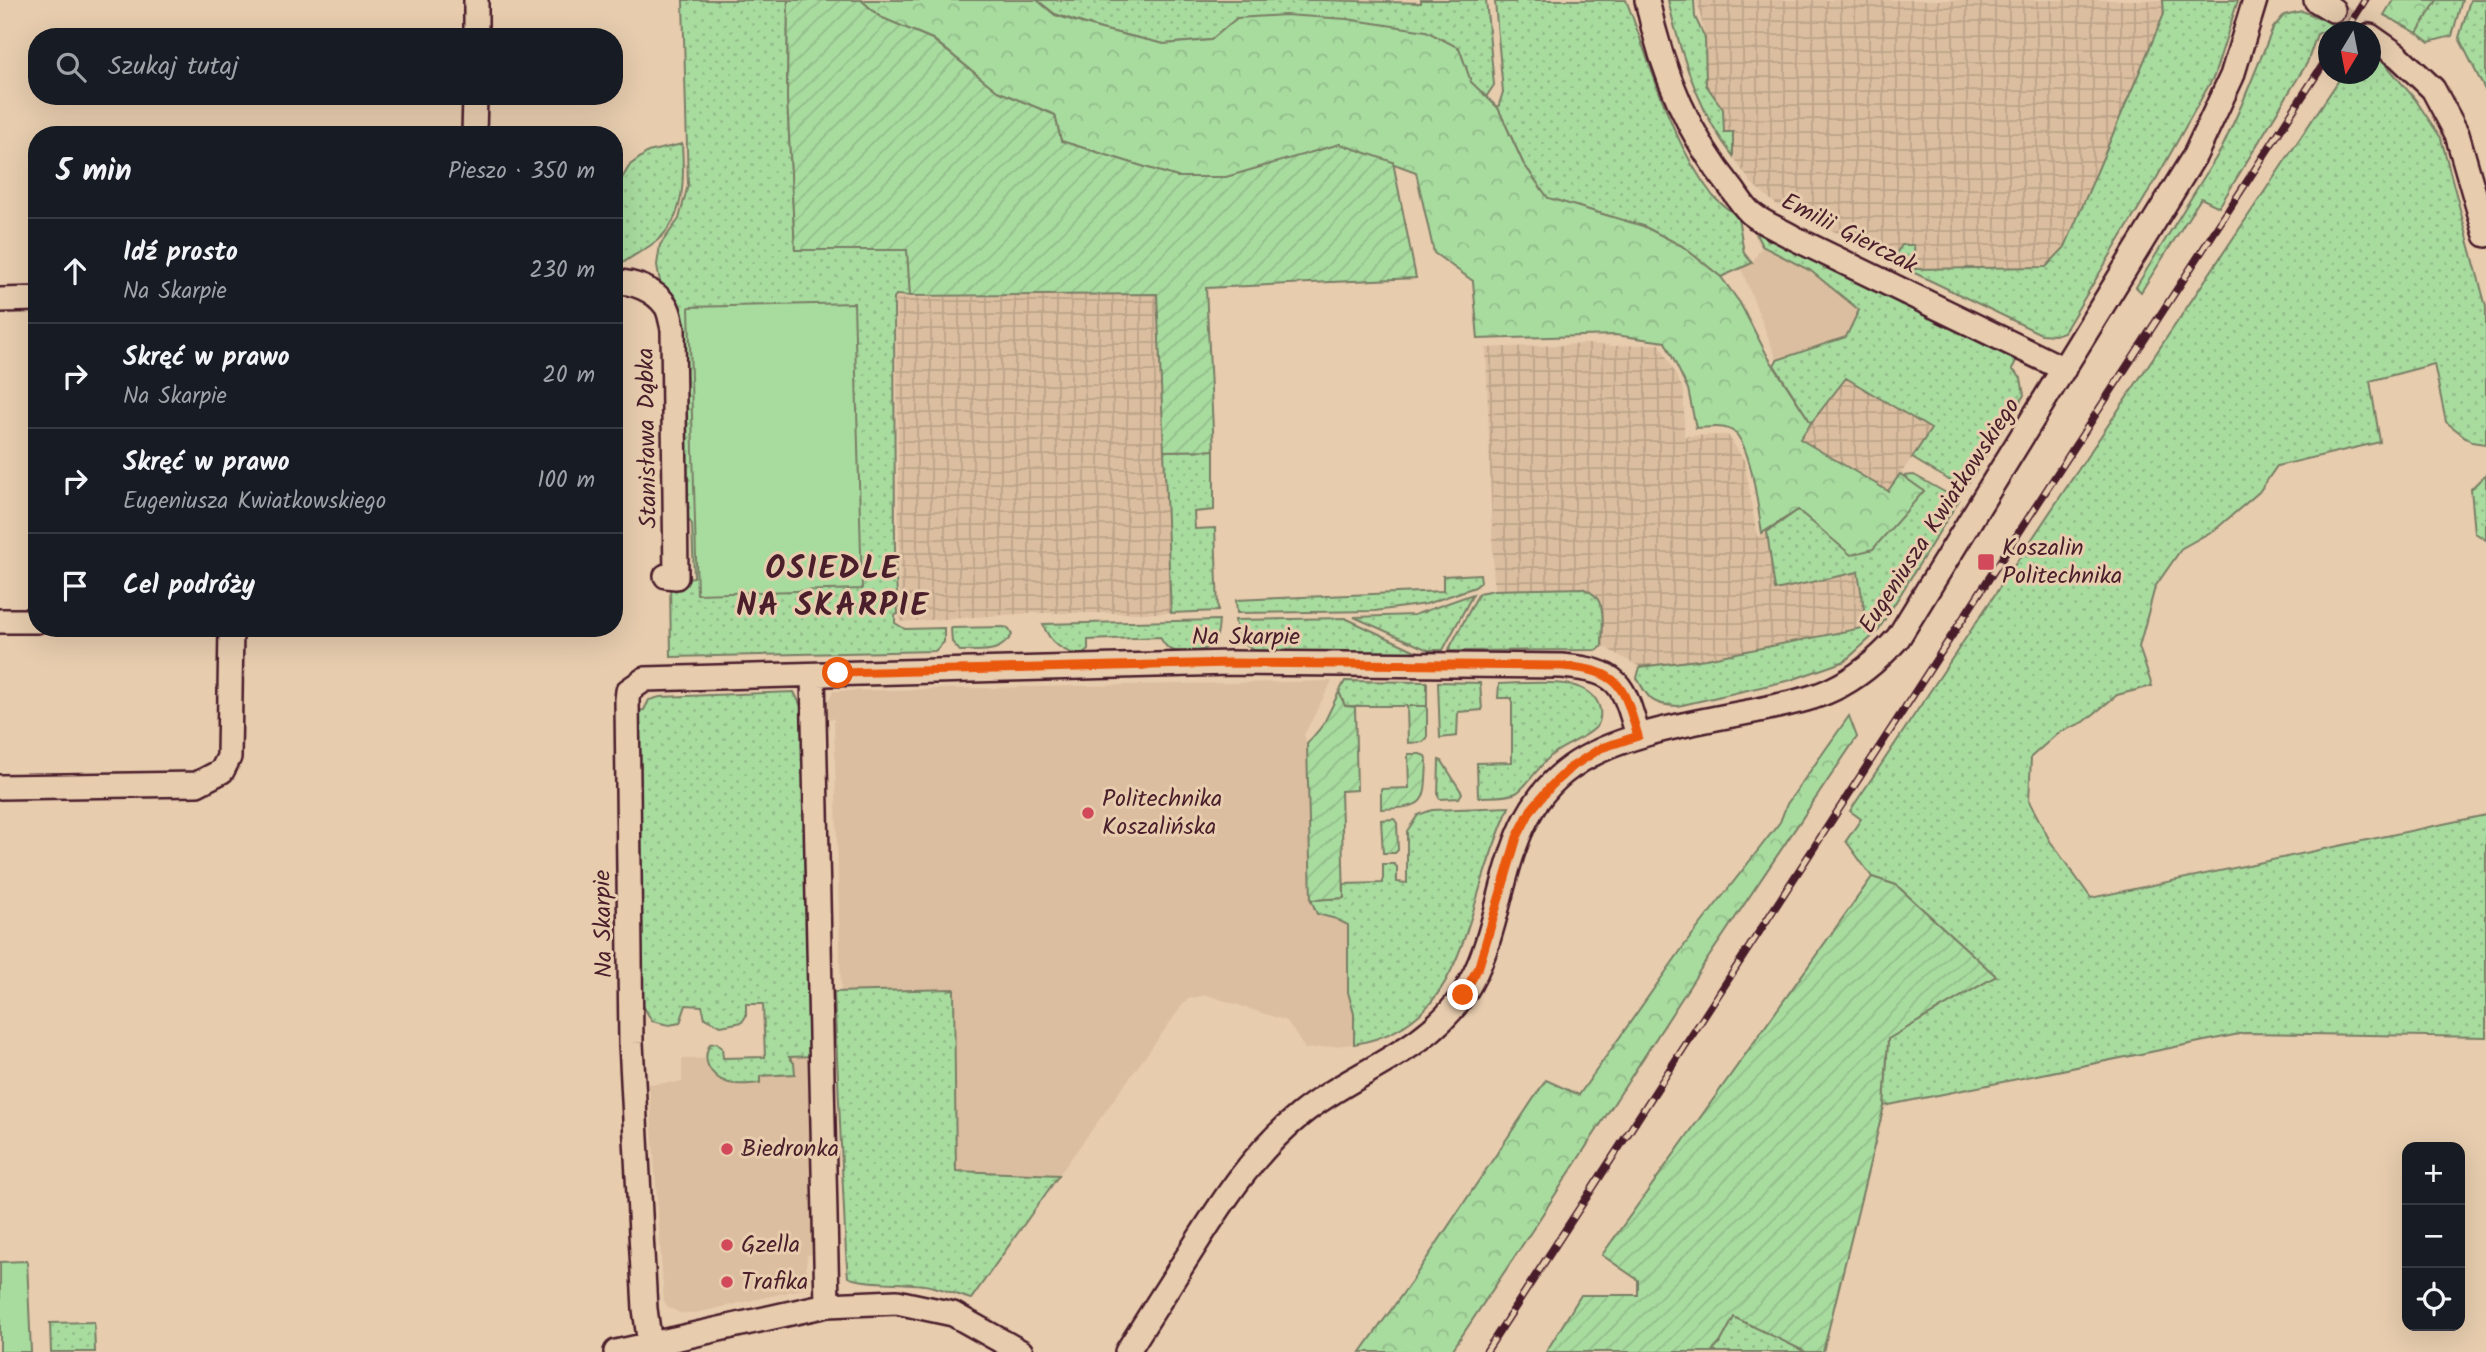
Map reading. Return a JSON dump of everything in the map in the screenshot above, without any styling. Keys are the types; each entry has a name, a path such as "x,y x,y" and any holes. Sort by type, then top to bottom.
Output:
{"street":[{"path":"476,0 476,28"},
{"name":"Emilii Gierczak","path":"1647,0 1669,78 1692,130 1718,173 1751,213 1794,238 2064,369"},
{"name":"Eugeniusza Kwiatkowskiego","path":"1127,1352 1224,1199 1262,1151 1302,1113 1431,1031 1463,995 1479,966 1517,837 1531,810 1570,768 1601,748 1638,736 1800,701 1832,690 1865,670 1898,638 2195,155 2232,76 2255,0"},
{"path":"2381,43 2433,89 2457,134 2486,235"},
{"path":"474,126 475,105"},
{"name":"Stanisława Dąbka","path":"623,282 649,290 666,307 673,329 676,577 666,576"},
{"path":"0,300 28,299"},
{"path":"0,621 28,621"},
{"path":"0,787 197,784 222,771 229,757 231,637"},
{"name":"Na Skarpie","path":"650,1348 637,1176 631,1043 628,758 628,691 645,679 1230,663 1562,666 1589,668 1608,675 1623,690 1638,736"},
{"path":"813,675 827,1306"},
{"path":"616,1352 650,1348 827,1306 897,1302 953,1314 1021,1352"}],"shaded area":[{"path":"1697,0 2163,0 2164,14 2065,247 2046,267 1914,269 1776,204 1751,183 1733,156 1733,132 1724,132 1723,109 1706,86 1705,38"},
{"path":"1762,246 1811,271 1859,310 1846,337 1777,360 1741,268 1752,263"},
{"path":"1157,294 1171,613 1034,613 900,622 896,298"},
{"path":"1660,344 1684,391 1684,436 1728,435 1745,462 1757,537 1767,532 1775,590 1858,572 1867,627 1706,659 1640,667 1602,646 1602,603 1582,588 1494,590 1486,348"},
{"path":"1846,378 1932,429 1888,492 1800,438"},
{"path":"1332,681 1304,735 1307,744 1311,900 1317,914 1348,925 1348,992 1354,1013 1354,1044 1305,1049 1287,1021 1207,995 1187,999 1059,1175 956,1171 954,990 841,992 834,719 826,718 827,704 833,691"},
{"path":"814,1056 816,1254 807,1255 805,1285 802,1289 696,1313 680,1313 668,1307 664,1301 649,1084 682,1082 682,1059"}],"green space":[{"path":"683,0 788,0 787,97 795,249 908,250 910,296 896,295 894,298 895,558 898,614 895,615 895,623 905,629 944,628 944,642 935,651 671,657 670,579 694,577 692,524 688,519 685,323 676,301 660,282 657,265 660,245 679,219 688,185"},
{"path":"788,0 861,0 880,17 932,39 997,91 1055,115 1061,141 1177,177 1226,177 1340,144 1393,162 1416,278 1206,288 1214,450 1164,451 1157,294 910,296 907,250 795,250 787,97"},
{"path":"861,0 1037,0 1055,15 1164,44 1211,40 1237,18 1285,15 1347,19 1426,31 1459,48 1471,82 1498,108 1523,163 1548,198 1643,226 1682,246 1721,277 1740,303 1768,357 1811,423 1800,439 1888,491 1900,474 1924,491 1873,549 1851,555 1798,510 1762,533 1750,464 1740,440 1734,432 1725,428 1696,428 1688,389 1665,342 1615,335 1478,339 1473,281 1434,253 1416,172 1340,144 1226,178 1177,177 1061,141 1055,115 997,91 933,39 880,17"},
{"path":"1037,0 1321,0 1421,3 1421,0 1486,0 1494,85 1486,97 1471,82 1459,48 1237,18 1211,40 1164,44 1101,29 1055,14"},
{"path":"1626,0 1673,126 1698,174 1713,196 1738,217 1744,253 1752,263 1721,277 1682,246 1643,226 1548,198 1523,163 1498,108 1503,92 1495,2"},
{"path":"1668,0 1694,0 1695,17 1705,38 1706,85 1723,109 1724,132 1733,132 1733,156 1710,121 1692,82"},
{"path":"2163,0 2238,0 2214,76 2155,181 2064,332 2055,335 2041,334 1898,265 1895,255 1902,245 1914,245 1915,269 2046,267 2065,247 2164,14"},
{"path":"2393,0 2437,0 2417,33 2384,15"},
{"path":"2437,0 2462,0 2452,36 2429,42 2417,33"},
{"path":"2470,0 2486,0 2486,92 2459,38"},
{"path":"2302,11 2326,21 2318,21 2318,34 2307,63 2219,207 2201,198 2141,292 2136,287 2222,148 2273,28 2284,15"},
{"path":"2381,61 2384,62 2415,99 2441,138 2486,307 2486,444 2472,442 2446,422 2434,364 2370,381 2380,442 2277,466 2259,492 2216,529 2182,548 2155,587 2139,647 2152,686 2117,695 2084,722 2058,733 2031,757 2029,801 2050,841 2091,898 2486,815 2486,1037 2244,1033 1884,1106 1888,1039 1996,976 1896,885 1872,877 1846,841 1861,819 1850,811 2336,84 2381,84"},
{"path":"682,144 680,200 671,225 662,236 623,264 623,177 630,165 648,152"},
{"path":"1755,232 2017,359 2012,369 2021,378 2024,395 1964,489 1912,458 1931,429 1846,378 1811,423 1774,365 1777,360 1846,337 1859,310 1811,271 1762,246"},
{"path":"854,303 862,589 697,594 689,307"},
{"path":"1214,450 1214,510 1194,512 1195,529 1215,528 1218,611 1171,613 1164,451"},
{"path":"2486,474 2486,540 2475,533 2471,489"},
{"path":"1914,475 1959,500 1877,632 1845,661 1791,680 1678,706 1657,703 1648,696 1637,678 1640,667 1706,659 1867,627 1858,572 1775,590 1767,532 1798,510 1923,491 1903,476"},
{"path":"1480,574 1481,582 1475,587 1426,604 1375,611 1237,613 1236,600 1443,591 1443,576"},
{"path":"1582,588 1597,597 1602,611 1602,646 1598,650 1448,651 1479,593 1494,590"},
{"path":"1473,594 1443,650 1428,650 1354,617 1414,615"},
{"path":"1345,618 1420,653 1254,650 1240,637 1235,620"},
{"path":"1219,620 1215,640 1203,650 1174,651 1165,645 1160,637 1088,640 1088,650 1082,655 1058,646 1043,624"},
{"path":"951,628 1008,628 1012,635 995,649 960,651 952,642"},
{"path":"1345,681 1427,682 1427,706 1345,706 1339,692"},
{"path":"1438,682 1480,683 1482,710 1458,712 1457,736 1440,738"},
{"path":"1558,683 1586,690 1595,698 1600,718 1598,725 1590,733 1548,758 1516,793 1478,797 1477,763 1512,762 1512,698 1498,698 1499,684"},
{"path":"794,692 801,706 814,1056 789,1057 794,1063 795,1074 760,1076 760,1083 729,1083 716,1076 708,1065 707,1051 710,1044 717,1043 722,1048 723,1058 765,1057 763,1004 746,1004 746,1016 742,1022 721,1026 705,1018 702,1006 686,1005 680,1023 669,1025 652,1021 642,1004 637,711 644,710 649,700 660,697"},
{"path":"1339,692 1345,706 1355,707 1357,790 1341,791 1344,898 1311,900 1307,744 1323,725"},
{"path":"1407,706 1427,706 1427,738 1423,742 1408,743"},
{"path":"1849,716 1857,737 1700,970 1451,1352 1361,1352 1546,1080 1579,1095 1686,943 1780,822 1787,804"},
{"path":"1408,754 1420,754 1425,756 1427,761 1424,795 1415,804 1407,807 1381,809 1381,789 1409,788"},
{"path":"1439,760 1462,793 1459,798 1440,799 1438,796"},
{"path":"1509,807 1463,941 1441,988 1426,1008 1407,1024 1383,1036 1354,1044 1354,1014 1348,992 1348,925 1317,914 1311,900 1344,898 1344,884 1383,883 1383,864 1394,864 1397,867 1397,882 1407,883 1407,831 1418,815 1432,810"},
{"path":"1394,819 1397,823 1398,850 1395,853 1383,853 1381,820"},
{"path":"1872,877 1896,885 1996,976 1888,1039 1884,1106 1823,1352 1806,1352 1734,1317 1712,1352 1546,1352 1581,1295 1638,1295 1638,1280 1602,1255"},
{"path":"954,989 956,1171 1059,1175 971,1299 930,1286 874,1282 848,1277 846,1254 834,992"},
{"path":"27,1261 31,1352 0,1352 0,1262"},
{"path":"1734,1317 1806,1352 1712,1352"},
{"path":"94,1322 95,1352 51,1352 50,1323"}],"tunnel":[{"path":"2333,10 2348,21"}],"railway":[{"path":"2352,21 2365,0"},
{"path":"1486,1352 2318,72"}],"place":[{"name":"Koszalin Politechnika","path":"1986,562"},
{"name":"Politechnika Koszalińska","path":"1088,813"},
{"name":"Biedronka","path":"727,1149"},
{"name":"Gzella","path":"727,1245"},
{"name":"Trafika","path":"727,1282"}],"district":[{"name":"OSIEDLE NA SKARPIE","path":"833,588"}],"route":[{"path":"838,673 1230,663 1562,666 1589,668 1608,675 1623,690 1638,736 1601,748 1570,768 1531,810 1517,837 1479,966 1463,995"}]}
